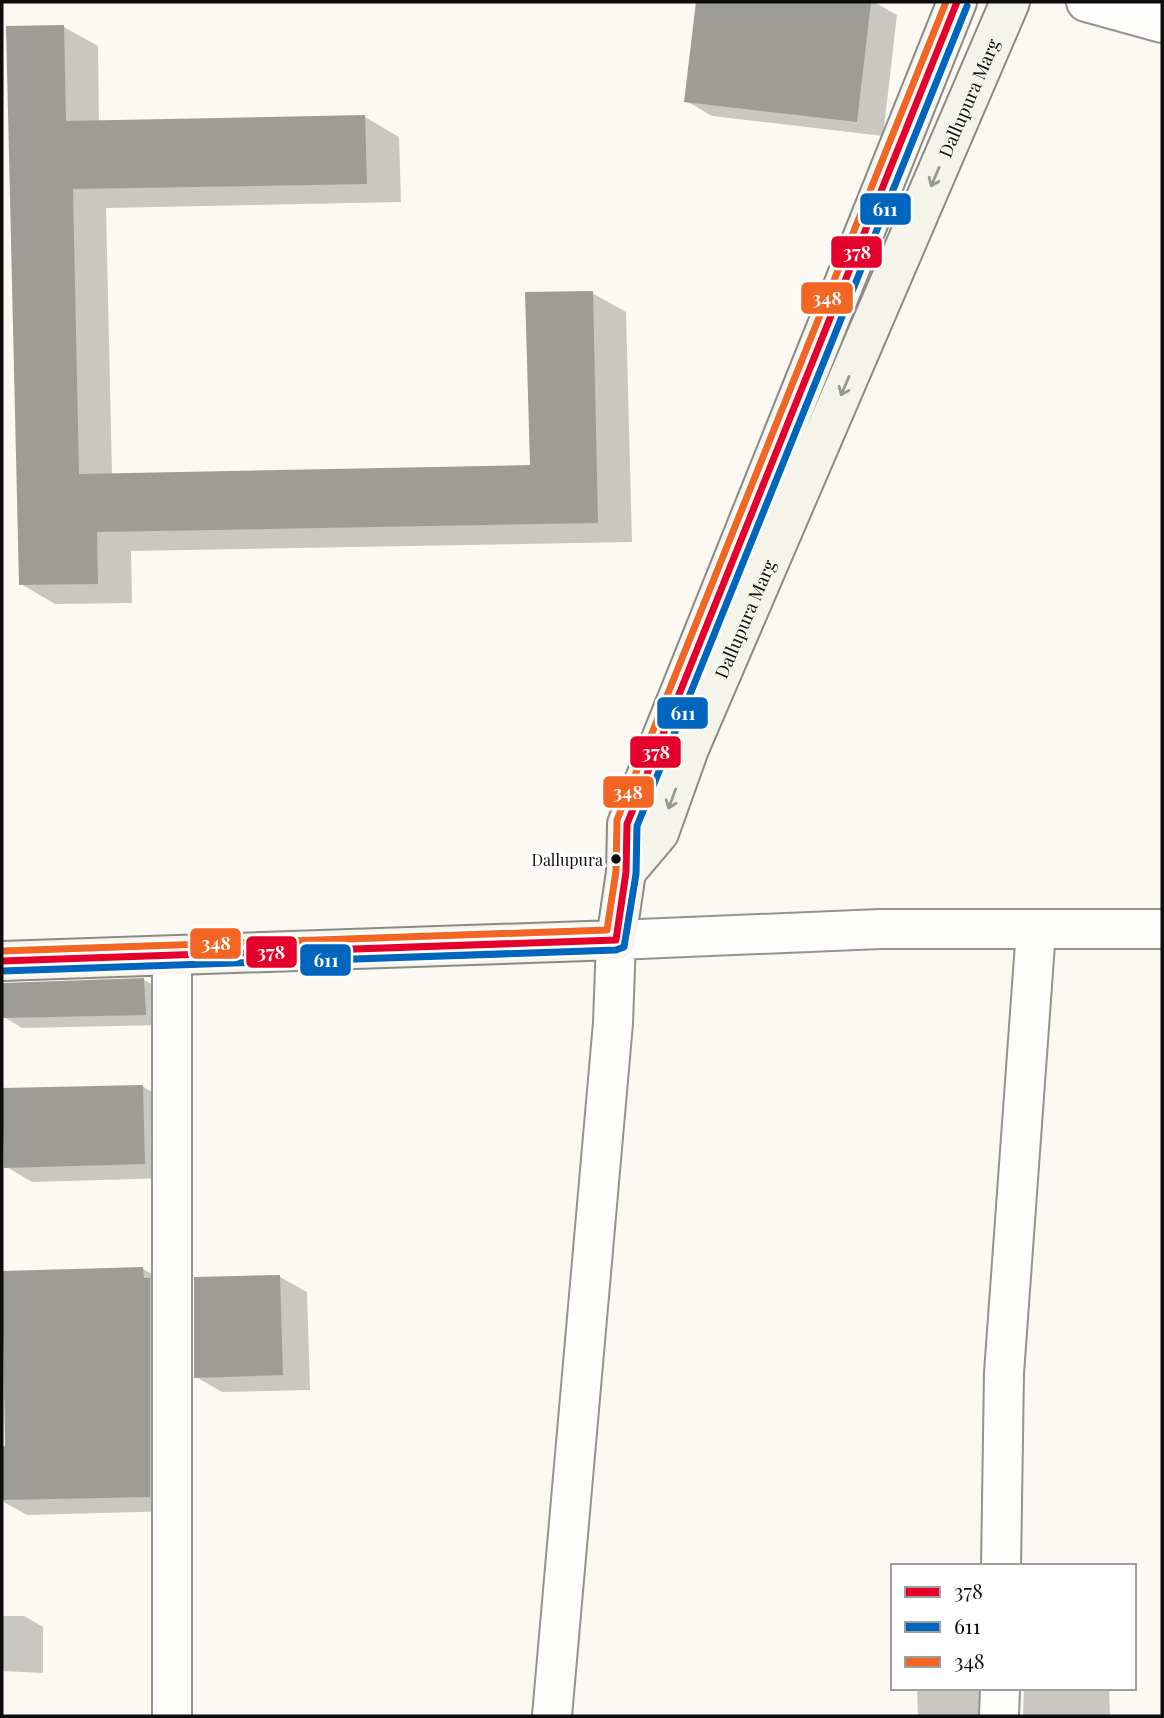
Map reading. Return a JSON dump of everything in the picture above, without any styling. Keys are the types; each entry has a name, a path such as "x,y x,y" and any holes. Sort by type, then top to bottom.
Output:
{"main road":[{"name":"Dallupura Marg","path":"626,872 627,824 957,2"},
{"name":"Dallupura Marg","path":"626,872 660,833 690,749 1010,2"},
{"path":"2,961 616,940 626,872"}],"street":[{"path":"1086,2 1162,23"},
{"path":"552,1716 613,1023 616,940 880,929 1162,929"},
{"path":"1001,1564 1004,1373 1036,930"},
{"path":"172,956 172,1716"},
{"path":"999,1716 1000,1690"}],"building":[{"path":"696,2 871,2 857,122 684,102"},
{"path":"64,25 66,121 365,115 367,184 73,189 79,474 530,465 525,292 593,291 598,523 97,532 98,584 19,585 6,26"},
{"path":"144,978 146,1015 2,1018 2,983"},
{"path":"143,1085 145,1164 4,1168 2,1088"},
{"path":"143,1267 144,1278 150,1278 150,1497 2,1500 2,1446 5,1446 2,1271"},
{"path":"280,1275 283,1375 194,1378 194,1277"}],"transit line":[{"name":"348","path":"2,951 607,930 616,871 617,820 946,2"},
{"name":"378","path":"2,961 616,940 626,872 627,824 957,2"},
{"name":"611","path":"2,971 616,950 624,947 636,874 637,826 967,6"}],"place":[{"name":"Dallupura","path":"616,859"}]}
